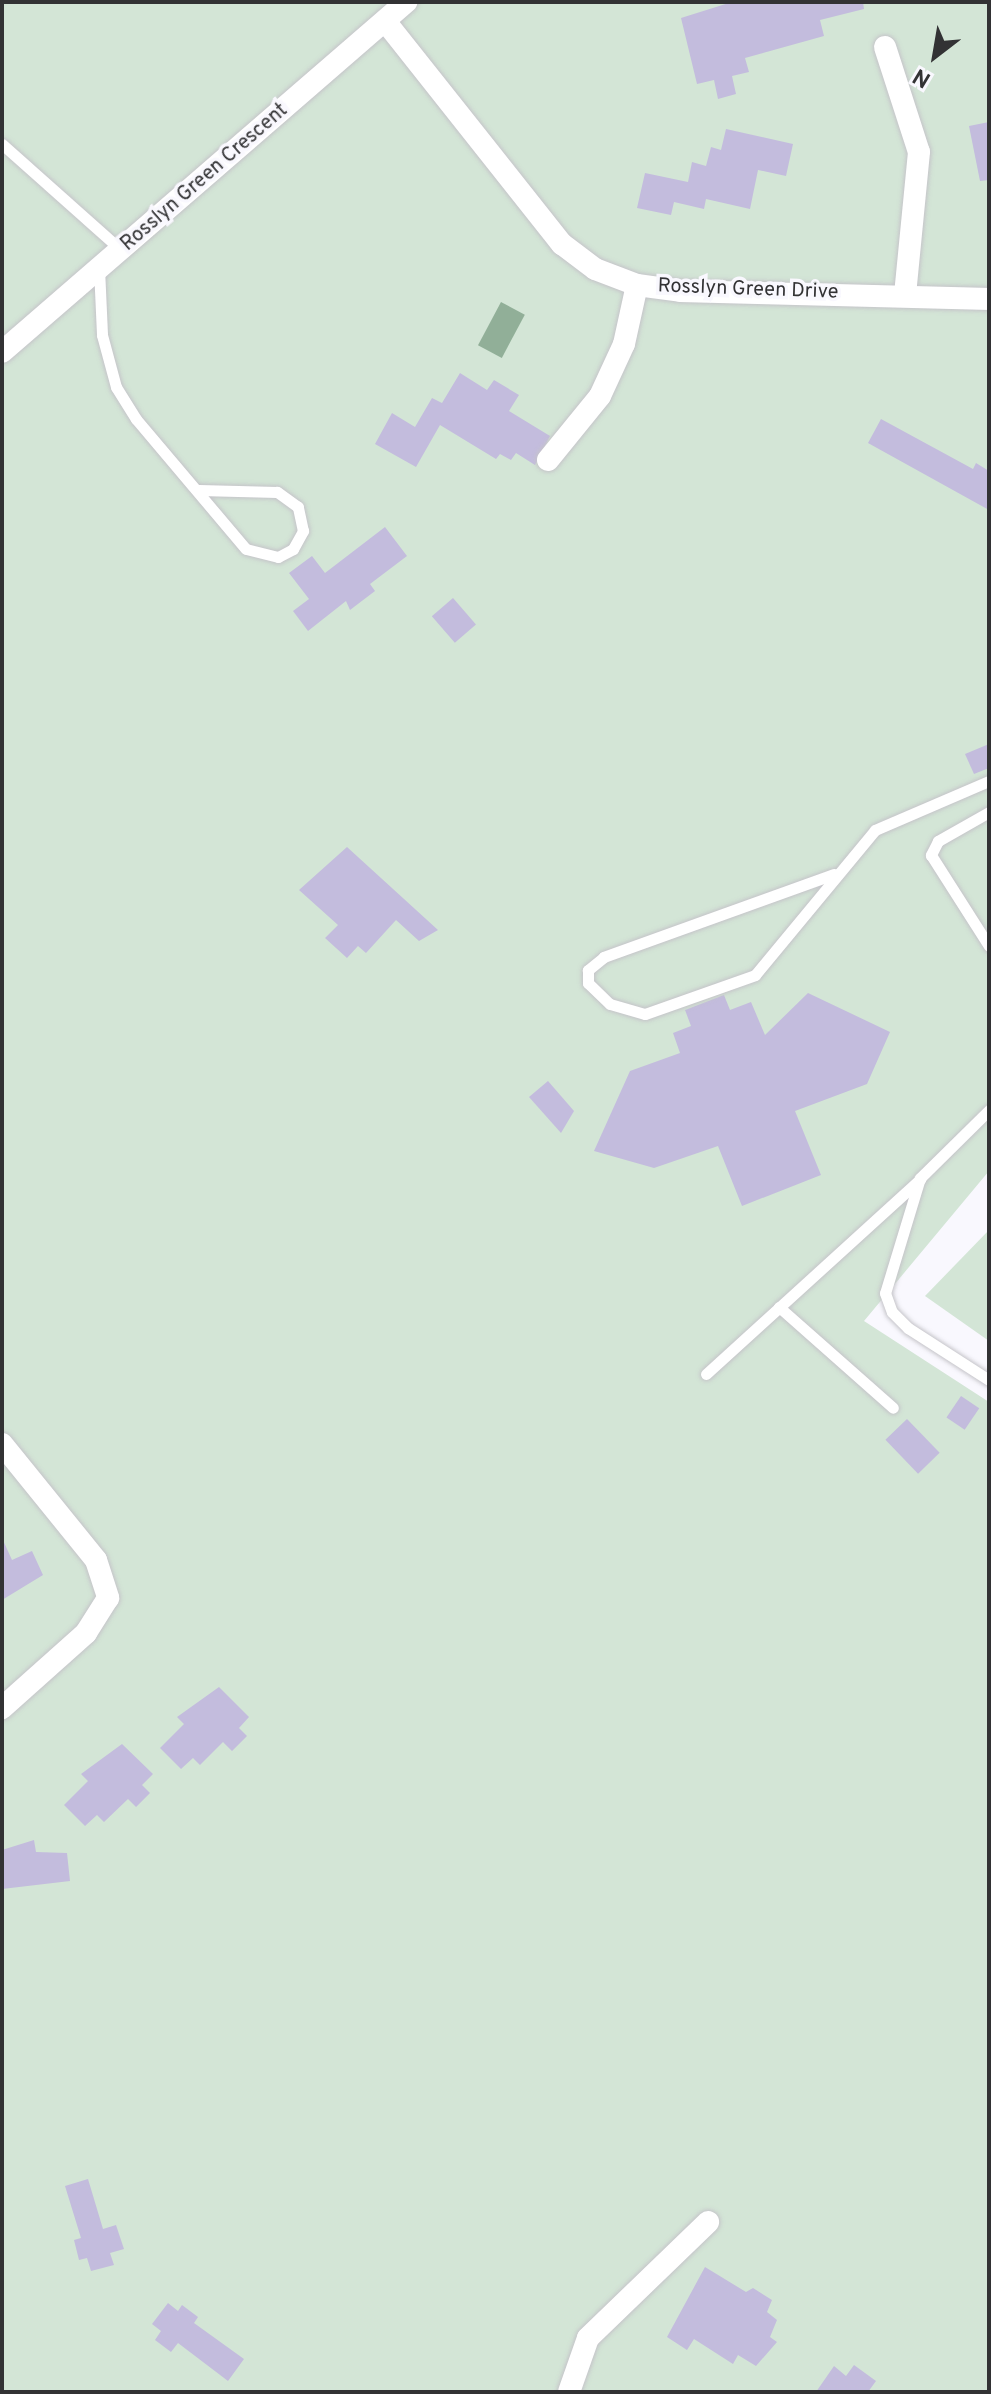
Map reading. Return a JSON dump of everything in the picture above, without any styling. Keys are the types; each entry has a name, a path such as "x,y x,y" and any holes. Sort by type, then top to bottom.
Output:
{"street":[{"name":"Rosslyn Green Crescent","path":"2,352 406,2"},
{"name":"Rosslyn Green Drive","path":"385,21 562,244 595,269 637,285 989,299"},
{"path":"885,47 919,152 905,294"},
{"path":"548,460 600,396 624,344 637,285"},
{"path":"2,1444 96,1560 108,1598 86,1633 2,1708"},
{"path":"569,2392 588,2338 708,2222"}],"lane":[{"path":"2,144 121,250"},
{"path":"99,268 102,335 116,387 199,490 224,527 262,556 293,549 303,531 298,507 277,492 199,490"},
{"path":"834,874 604,957 588,970 588,983 610,1004 645,1014 755,975 834,874 875,830 989,781"},
{"path":"989,812 938,841 931,855 989,946"},
{"path":"706,1374 920,1178 989,1110"},
{"path":"920,1178 885,1293 888,1303 908,1328 989,1380"},
{"path":"779,1307 893,1408"}],"shaded area":[{"path":"2,2 989,2 989,1171 864,1321 989,1402 989,2392 2,2392"},
{"path":"501,302 525,315 502,358 478,345"},
{"path":"989,1230 989,1341 925,1296"}],"building":[{"path":"732,2 863,2 864,9 820,20 824,36 745,58 749,72 732,76 736,94 718,99 714,80 697,84 681,18"},
{"path":"989,122 989,180 980,181 969,126"},
{"path":"726,129 793,144 786,176 758,170 750,209 706,199 704,209 674,202 671,215 637,208 645,173 688,182 692,162 706,166 711,147 721,150"},
{"path":"460,373 487,390 494,380 519,395 509,411 550,436 535,465 516,453 511,460 500,454 496,459 440,425 416,467 375,444 392,413 415,427 432,398 442,403"},
{"path":"881,419 973,469 976,463 989,471 989,510 868,443"},
{"path":"385,527 407,556 370,584 375,591 350,610 346,601 308,631 293,611 309,599 289,573 312,556 325,573"},
{"path":"453,598 476,624 455,643 432,616"},
{"path":"989,744 989,768 974,774 965,754"},
{"path":"347,847 438,930 419,941 396,920 366,953 358,946 347,958 325,938 338,925 299,890"},
{"path":"808,993 890,1032 867,1084 795,1111 821,1175 742,1206 718,1146 654,1168 594,1151 630,1071 680,1053 673,1033 691,1026 685,1010 724,995 730,1010 751,1002 765,1035"},
{"path":"548,1081 574,1111 561,1133 529,1097"},
{"path":"961,1396 979,1408 965,1430 946,1418"},
{"path":"907,1419 940,1453 918,1474 885,1440"},
{"path":"2,1538 12,1560 32,1551 43,1575 2,1600"},
{"path":"219,1687 249,1717 239,1728 247,1736 232,1751 223,1742 200,1765 193,1758 181,1769 160,1748 184,1724 177,1717"},
{"path":"122,1744 153,1774 142,1785 150,1793 136,1807 128,1799 104,1822 97,1815 85,1826 64,1805 88,1781 81,1774"},
{"path":"34,1840 36,1852 67,1853 70,1881 2,1889 2,1850"},
{"path":"88,2179 103,2229 116,2225 124,2249 110,2253 114,2265 91,2271 87,2258 79,2260 74,2240 81,2238 65,2186"},
{"path":"705,2267 746,2292 753,2288 772,2300 767,2312 777,2320 770,2337 777,2342 756,2366 738,2355 733,2364 694,2339 687,2350 667,2337"},
{"path":"168,2303 178,2311 182,2305 198,2317 194,2323 244,2359 228,2381 178,2343 171,2352 155,2340 161,2331 152,2324"},
{"path":"854,2365 876,2381 868,2392 816,2392 834,2366 846,2376"}]}
